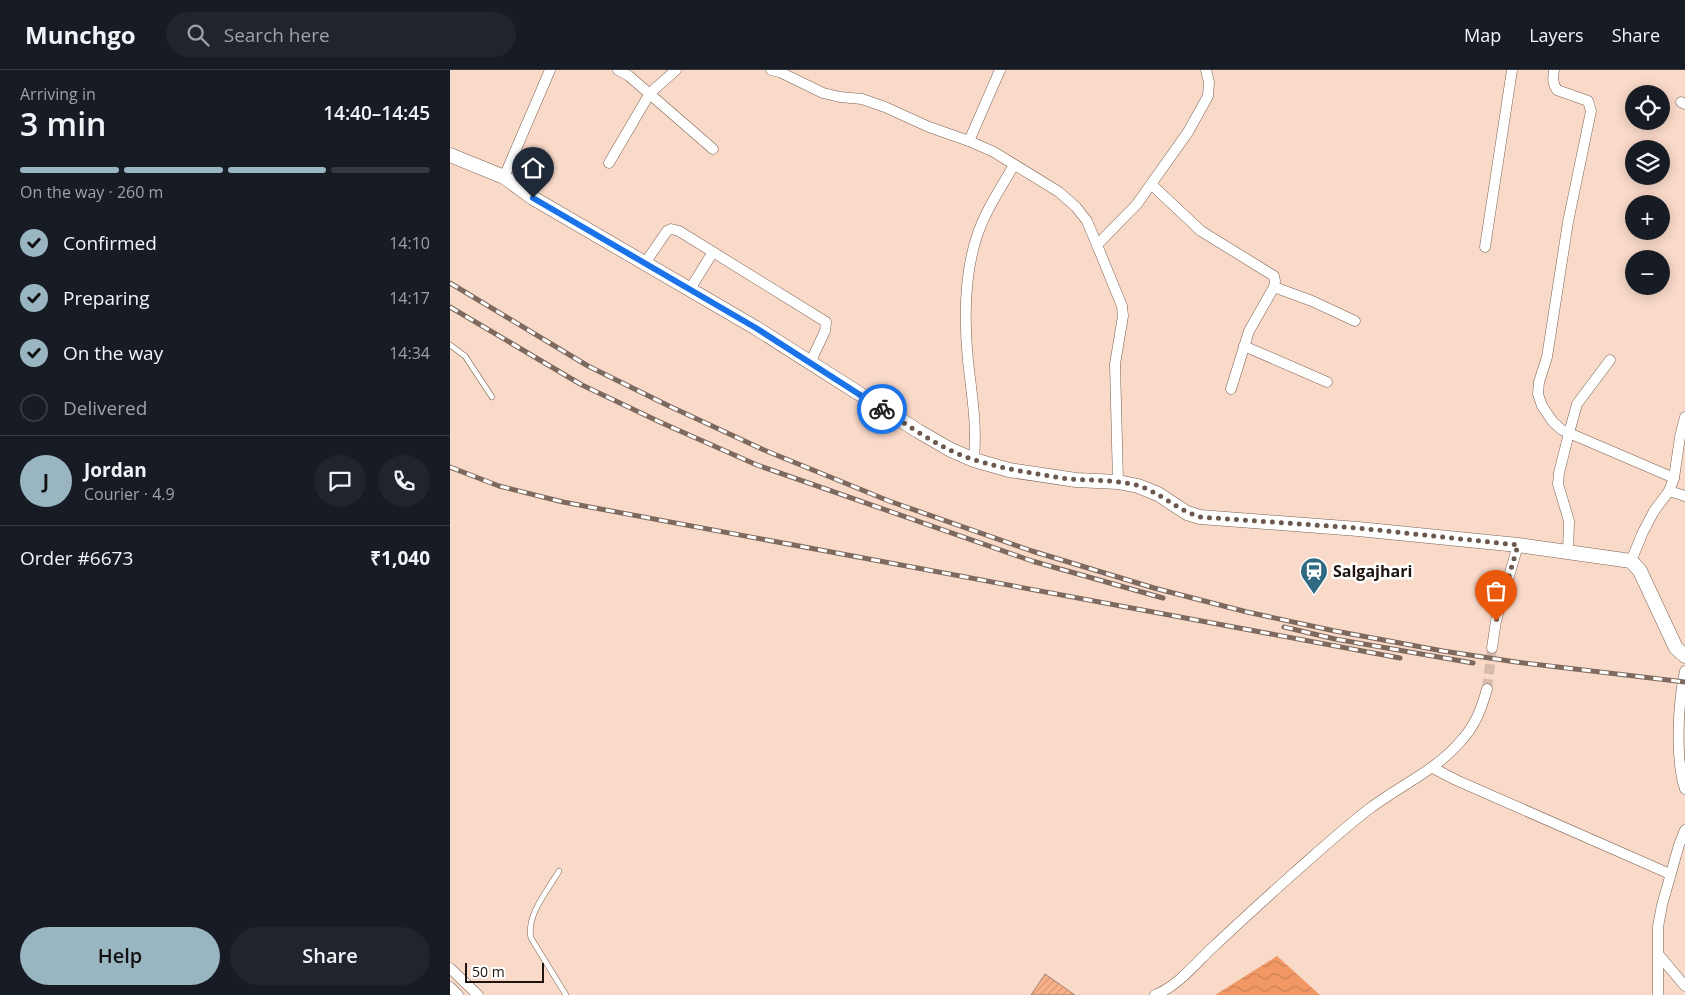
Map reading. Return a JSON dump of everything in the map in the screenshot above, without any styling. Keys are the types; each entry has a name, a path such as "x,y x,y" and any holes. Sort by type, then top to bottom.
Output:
{"main road":[{"path":"450,155 504,177 533,198 756,328 918,431 951,450 974,460 1009,470 1076,480 1118,482 1138,486 1151,491 1187,513 1200,517 1358,528 1518,545 1632,561 1640,571 1676,648 1685,656"}],"street":[{"path":"504,177 550,70"},
{"path":"618,70 629,76 650,93 714,149"},
{"path":"609,163 650,93 676,70"},
{"path":"771,70 780,72 823,92 885,107 929,127 994,152 1059,192 1076,207 1087,221 1122,306 1115,364 1118,482"},
{"path":"970,142 1000,70"},
{"path":"1097,245 1137,204 1188,132 1208,96 1209,82 1206,70"},
{"path":"1485,248 1512,70"},
{"path":"1554,70 1553,80 1557,90 1588,101 1591,111 1568,222 1547,357 1538,394 1542,406 1553,422 1568,432 1674,478"},
{"path":"974,460 975,416 966,327 966,295 970,260 977,235 1014,165"},
{"path":"1152,184 1202,231 1274,276 1274,287 1249,330 1231,389"},
{"path":"645,263 667,231 671,229 679,231 826,322 825,331 810,363"},
{"path":"690,289 713,252"},
{"path":"1274,287 1356,320"},
{"path":"1244,346 1328,382"},
{"path":"1568,552 1569,521 1558,484 1559,473 1568,432 1577,404 1610,360"},
{"path":"1632,561 1642,532 1669,490 1674,478 1685,418"},
{"path":"1669,490 1685,496"},
{"path":"1492,648 1501,604 1518,545"},
{"path":"1685,671 1682,688 1678,752 1680,776 1685,789"},
{"path":"1155,995 1163,992 1182,976 1230,930 1370,808 1433,768 1460,744 1474,725 1487,689"},
{"path":"1433,768 1456,780 1670,874"},
{"path":"1658,995 1658,926 1670,874 1683,831 1685,830"},
{"path":"1659,955 1685,986"},
{"path":"450,968 478,995"},
{"path":"450,987 458,995"}],"lane":[{"path":"450,345 465,356 492,397"},
{"path":"559,870 532,916 529,928 531,938 566,995"}],"water":[{"path":"1277,956 1320,995 1215,995"}],"building":[{"path":"1045,974 1075,995 1031,995"}],"tunnel":[{"path":"1487,689 1492,648"}],"railway":[{"path":"450,283 588,366 764,450 889,501 1032,551 1154,588 1247,612 1335,631 1516,662 1685,682"},
{"path":"450,307 582,385 757,465 1032,561 1163,598"},
{"path":"450,467 499,486 563,502 1400,658"},
{"path":"1284,627 1335,639 1473,663"}],"way so far":[{"path":"882,409 951,450 974,460 1009,470 1076,480 1118,482 1138,486 1158,494 1187,513 1200,517 1358,528 1518,545 1496,621"}],"place":[{"name":"Salgajhari","path":"1314,595"}],"route":[{"path":"533,198 756,328 882,409"}]}
